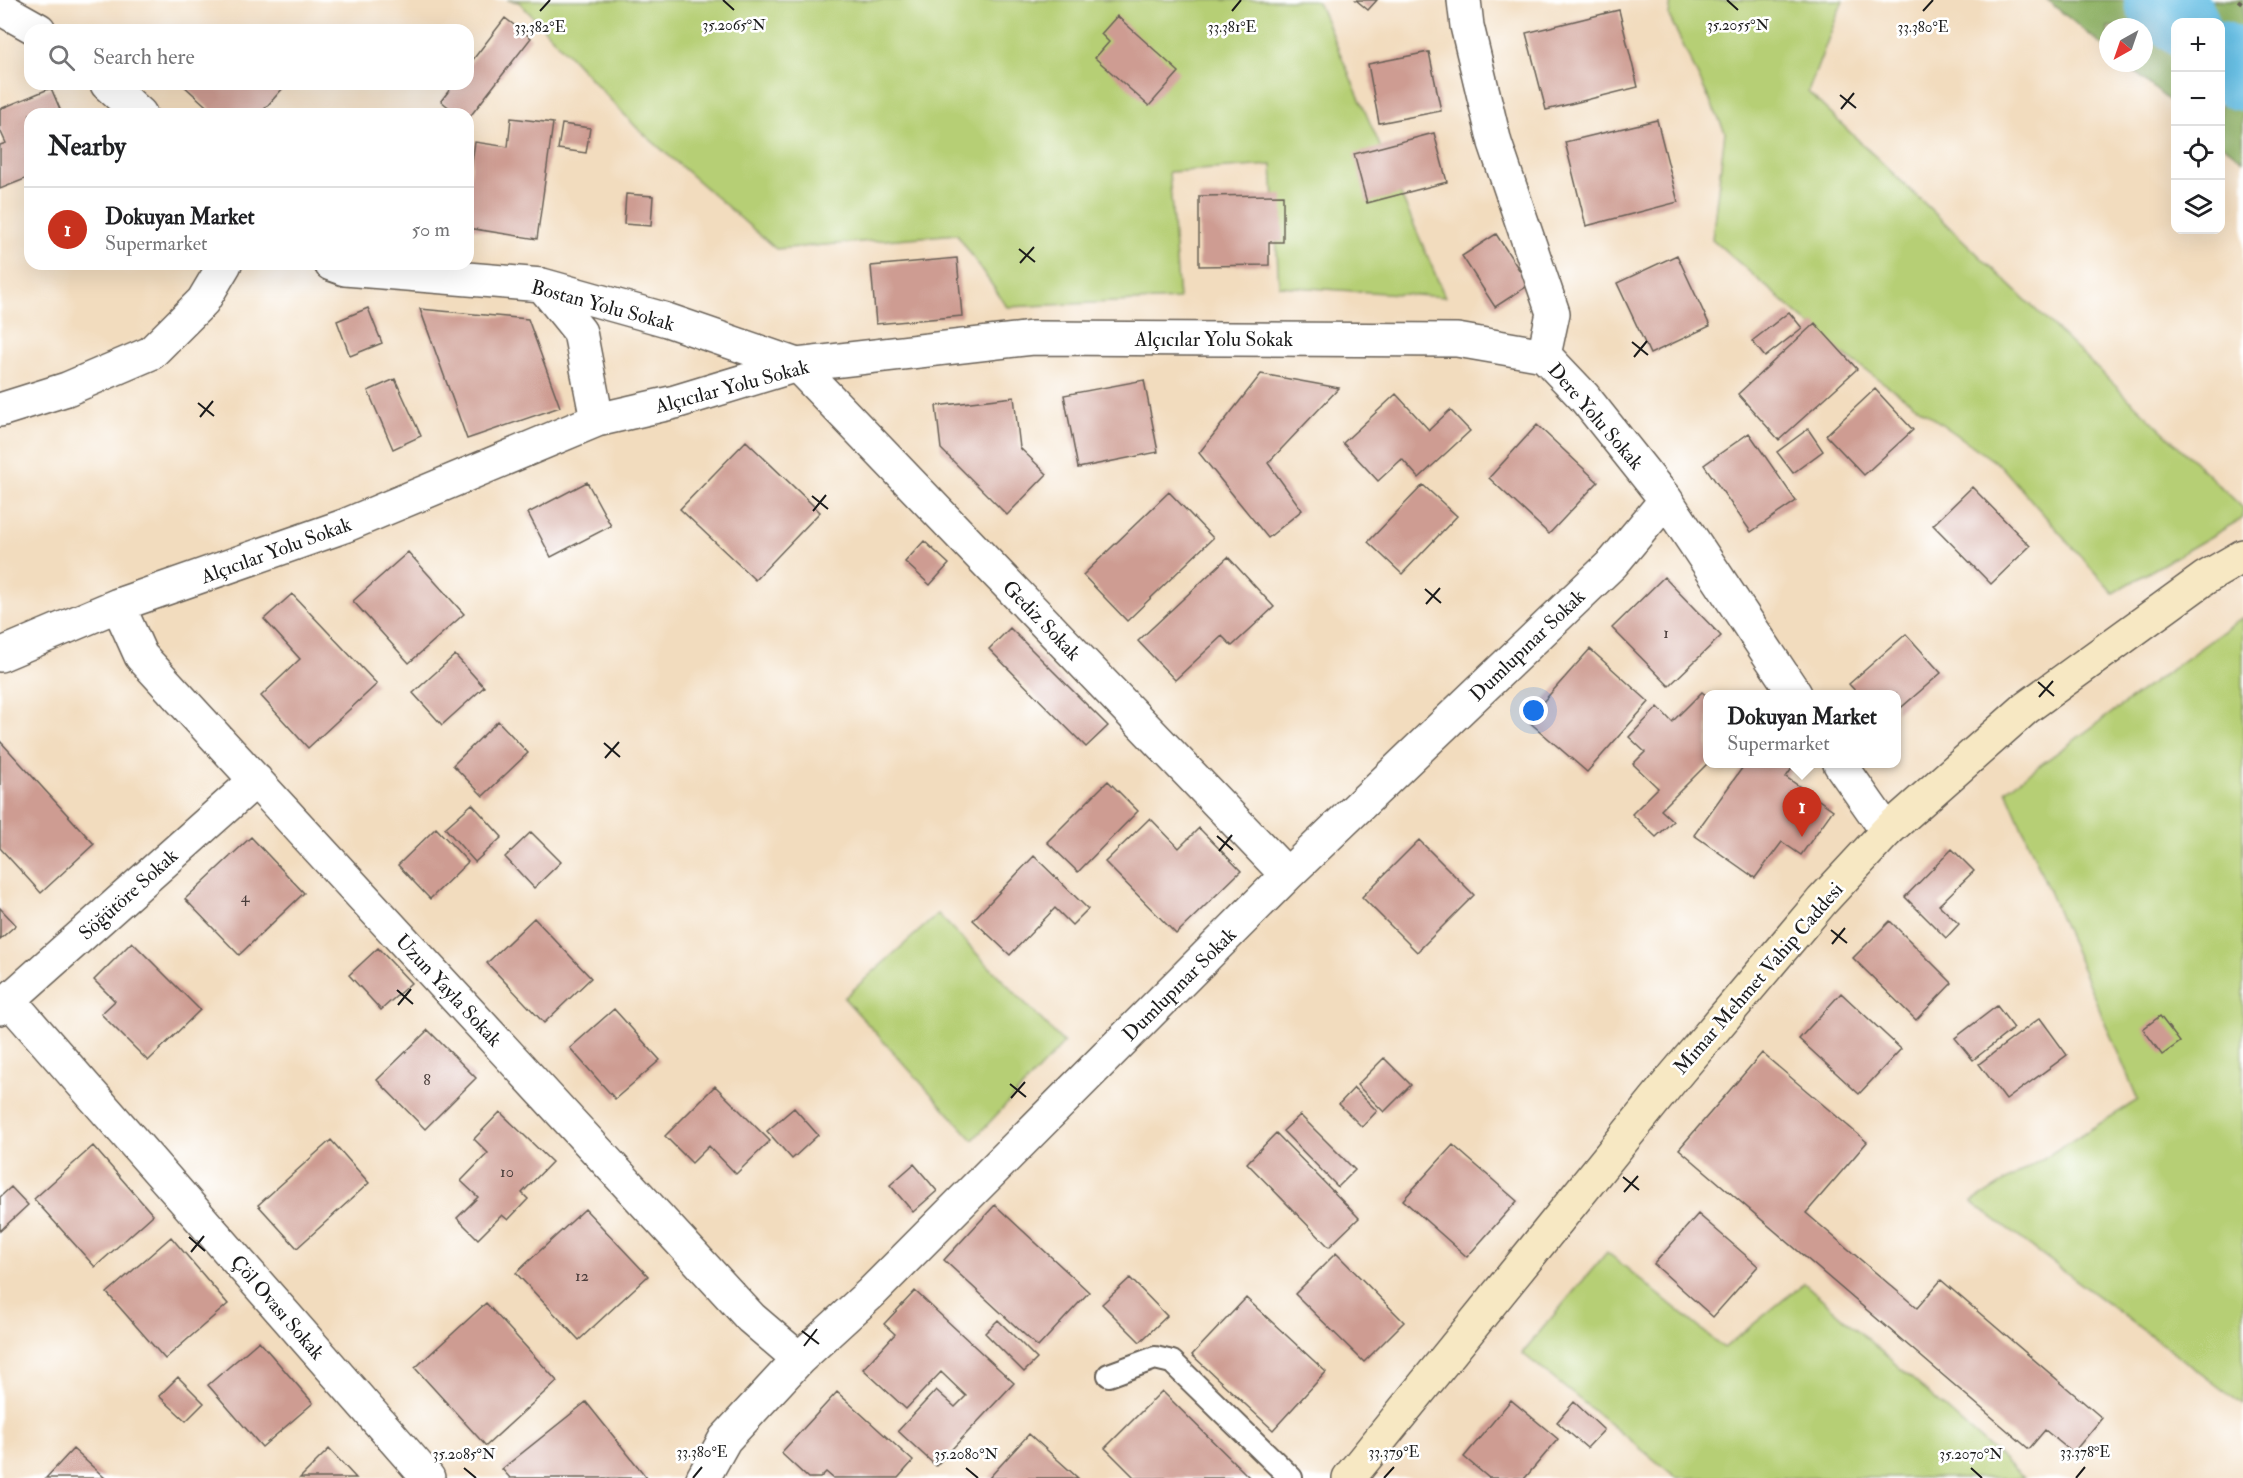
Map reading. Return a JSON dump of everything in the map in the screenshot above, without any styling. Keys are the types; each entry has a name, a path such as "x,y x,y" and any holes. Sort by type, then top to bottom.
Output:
{"main road":[{"name":"Mimar Mehmet Vahip Caddesi","path":"1349,1478 1672,1078 1822,901 1887,831 2026,708 2205,578 2243,556"}],"street":[{"name":"Dere Yolu Sokak","path":"1464,0 1467,26 1496,143 1553,313 1544,355 1584,397 1666,500 1792,690"},
{"path":"0,8 28,24"},
{"path":"113,90 133,108"},
{"path":"0,410 67,389 151,353 203,301 221,270"},
{"name":"Bostan Yolu Sokak","path":"357,270 542,285 667,320 797,365"},
{"path":"542,285 580,332 597,420"},
{"name":"Alçıcılar Yolu Sokak","path":"0,655 118,605 344,526 597,420 675,402 797,365 1033,338 1457,340 1544,355"},
{"name":"Gediz Sokak","path":"797,365 1287,875"},
{"name":"Dumlupınar Sokak","path":"703,1478 726,1439 799,1359 871,1293 1287,875 1613,563 1666,500"},
{"name":"Uzun Yayla Sokak","path":"118,605 141,656 751,1318 799,1359"},
{"path":"1843,768 1887,831"},
{"name":"Söğütöre Sokak","path":"5,1004 256,780"},
{"name":"Çöl Ovası Sokak","path":"5,1004 428,1478"}],"lane":[{"path":"1109,1375 1155,1358 1172,1362 1291,1478"}],"path":[{"path":"2238,0 2243,4"}],"green space":[{"path":"507,0 1313,0 1318,2 1445,297 1279,286 1272,165 1169,172 1179,299 1007,307 957,234 776,249 637,128 519,2"},
{"path":"1671,0 1843,0 1808,92 2243,508 2243,518 2113,593 2001,466 1843,354 1712,239 1725,132 1669,16"},
{"path":"2047,0 2243,0 2243,161 2225,146 2225,18 2171,18 2171,103 2135,72 2153,72 2153,18 2099,18 2099,43"},
{"path":"2243,617 2243,1405 1972,1202 2138,1100 2006,790"},
{"path":"938,914 1064,1043 973,1140 844,998"},
{"path":"1607,1252 1724,1348 1804,1283 2024,1478 1677,1478 1522,1353"}],"building":[{"path":"1356,0 1377,0 1368,10"},
{"path":"1619,10 1638,87 1546,110 1526,33"},
{"path":"1117,16 1179,72 1149,106 1095,58 1109,42 1101,34"},
{"path":"505,18 531,38 474,111 474,108 450,108 441,101 449,90 474,90 474,58"},
{"path":"1429,52 1441,111 1379,123 1368,64"},
{"path":"46,90 52,90 59,108 24,108 24,179 0,189 0,145 6,143 0,130 0,109"},
{"path":"189,90 281,90 265,108 208,108"},
{"path":"511,118 553,123 537,239 474,229 475,142 508,147"},
{"path":"1657,120 1678,202 1586,226 1565,142"},
{"path":"562,124 590,128 586,153 558,149"},
{"path":"1434,133 1447,182 1367,203 1354,154"},
{"path":"626,194 653,196 651,226 624,224"},
{"path":"1283,195 1283,242 1269,242 1269,265 1199,266 1199,196"},
{"path":"1496,234 1529,285 1495,307 1462,256"},
{"path":"1677,255 1710,326 1650,354 1617,283"},
{"path":"957,258 962,316 876,324 871,266"},
{"path":"368,308 382,343 350,356 337,321"},
{"path":"420,309 528,319 560,407 467,439"},
{"path":"1789,312 1802,328 1765,357 1752,341"},
{"path":"1815,323 1857,369 1779,440 1738,394"},
{"path":"1261,374 1339,388 1268,463 1302,510 1268,538 1199,453"},
{"path":"395,379 421,436 393,449 368,391"},
{"path":"1144,380 1158,452 1078,468 1064,395"},
{"path":"1875,389 1913,430 1864,475 1826,435"},
{"path":"1396,394 1429,430 1450,410 1470,431 1419,478 1402,459 1378,481 1343,443"},
{"path":"1014,397 1020,448 1047,474 1007,515 941,449 936,406"},
{"path":"1537,425 1598,482 1549,534 1489,478"},
{"path":"1808,429 1823,451 1793,473 1777,452"},
{"path":"1749,433 1796,501 1751,532 1704,465"},
{"path":"746,441 820,512 755,580 680,509"},
{"path":"587,482 611,526 551,557 528,513"},
{"path":"1423,485 1457,516 1402,574 1368,542"},
{"path":"1972,487 2030,546 1991,584 1933,525"},
{"path":"1169,492 1213,538 1127,621 1083,575"},
{"path":"924,541 949,564 930,585 905,562"},
{"path":"408,552 464,614 409,663 353,601"},
{"path":"1228,557 1274,607 1232,646 1222,636 1175,680 1138,641"},
{"path":"1664,577 1721,636 1669,686 1612,628"},
{"path":"292,594 377,684 308,748 261,696 300,659 264,619"},
{"path":"1010,628 1108,726 1086,747 989,649"},
{"path":"1906,634 1941,673 1901,708 1901,690 1854,690 1849,684"},
{"path":"1590,649 1649,702 1587,772 1527,720"},
{"path":"455,655 484,687 442,725 413,693"},
{"path":"1703,693 1703,768 1661,810 1673,821 1656,837 1632,814 1658,788 1633,764 1645,752 1629,737 1658,707 1672,722"},
{"path":"498,721 528,753 483,796 453,765"},
{"path":"0,741 94,844 41,893 0,848"},
{"path":"1742,768 1792,768 1786,777 1833,810 1801,855 1782,842 1755,878 1694,835"},
{"path":"1108,781 1138,811 1078,872 1047,842"},
{"path":"472,804 502,837 475,862 445,828"},
{"path":"1150,818 1179,848 1199,828 1241,871 1176,934 1105,862"},
{"path":"436,828 468,862 430,899 398,865"},
{"path":"531,832 561,862 534,888 505,857"},
{"path":"251,837 304,893 239,955 185,899"},
{"path":"1419,840 1474,895 1417,952 1362,897"},
{"path":"1952,849 1974,871 1939,905 1959,924 1946,938 1905,897"},
{"path":"1034,856 1088,909 1072,925 1055,908 1010,955 973,920"},
{"path":"0,908 16,925 0,939"},
{"path":"534,918 591,978 544,1023 487,963"},
{"path":"1890,921 1952,983 1916,1020 1853,958"},
{"path":"132,942 200,1010 148,1061 101,1014 115,1001 94,980"},
{"path":"378,948 411,983 381,1010 349,975"},
{"path":"1841,993 1901,1049 1859,1094 1799,1039"},
{"path":"1997,1006 2014,1028 1973,1060 1955,1038"},
{"path":"614,1009 660,1060 615,1099 570,1048"},
{"path":"2160,1016 2180,1042 2162,1055 2143,1029"},
{"path":"2040,1018 2067,1055 2006,1100 1979,1064"},
{"path":"428,1030 476,1078 425,1129 377,1080"},
{"path":"1762,1053 1867,1142 1806,1213 1917,1308 1941,1280 2102,1418 2073,1453 2045,1430 2029,1449 1679,1149"},
{"path":"1384,1058 1411,1085 1384,1112 1357,1085"},
{"path":"715,1086 770,1141 736,1174 709,1146 692,1163 665,1136"},
{"path":"1354,1088 1377,1111 1362,1127 1339,1104"},
{"path":"794,1108 818,1135 792,1159 767,1131"},
{"path":"500,1112 552,1162 522,1193 528,1199 508,1220 502,1215 478,1239 457,1218 478,1197 461,1181 488,1153 474,1139"},
{"path":"1300,1115 1355,1170 1338,1187 1283,1131"},
{"path":"1276,1133 1359,1218 1329,1247 1247,1163"},
{"path":"331,1140 369,1183 297,1248 258,1205"},
{"path":"1453,1145 1517,1201 1467,1257 1403,1200"},
{"path":"93,1146 153,1215 95,1267 34,1199"},
{"path":"914,1164 937,1191 913,1212 890,1185"},
{"path":"11,1187 28,1205 0,1231 0,1197"},
{"path":"995,1205 1089,1292 1038,1347 944,1260"},
{"path":"585,1209 648,1276 579,1340 516,1273"},
{"path":"1698,1214 1758,1266 1713,1317 1654,1264"},
{"path":"171,1237 228,1304 165,1359 107,1293"},
{"path":"1336,1253 1404,1322 1364,1362 1295,1294"},
{"path":"1130,1278 1167,1316 1140,1342 1102,1304"},
{"path":"915,1291 1014,1383 936,1466 898,1431 936,1390 955,1407 966,1396 941,1372 906,1409 863,1369 895,1334 884,1324"},
{"path":"1246,1298 1326,1372 1273,1430 1192,1355"},
{"path":"486,1303 557,1381 486,1446 415,1368"},
{"path":"998,1320 1037,1359 1024,1372 985,1333"},
{"path":"259,1341 313,1403 262,1447 208,1385"},
{"path":"178,1377 204,1403 186,1421 159,1396"},
{"path":"1162,1391 1250,1478 1135,1478 1105,1448"},
{"path":"837,1392 913,1461 898,1478 833,1478 826,1472 820,1478 808,1478 781,1453"},
{"path":"1511,1400 1558,1439 1525,1478 1489,1478 1464,1457"},
{"path":"586,1402 647,1478 510,1478 502,1469"},
{"path":"1574,1402 1604,1430 1587,1448 1557,1422"},
{"path":"1029,1434 1078,1478 989,1478"},
{"path":"73,1449 105,1478 46,1478"},
{"path":"329,1449 356,1478 300,1478"}],"waterway":[{"path":"2159,0 2179,18"},
{"path":"2225,60 2243,76"}],"place":[{"name":"Dokuyan Market","path":"1802,837"}]}
